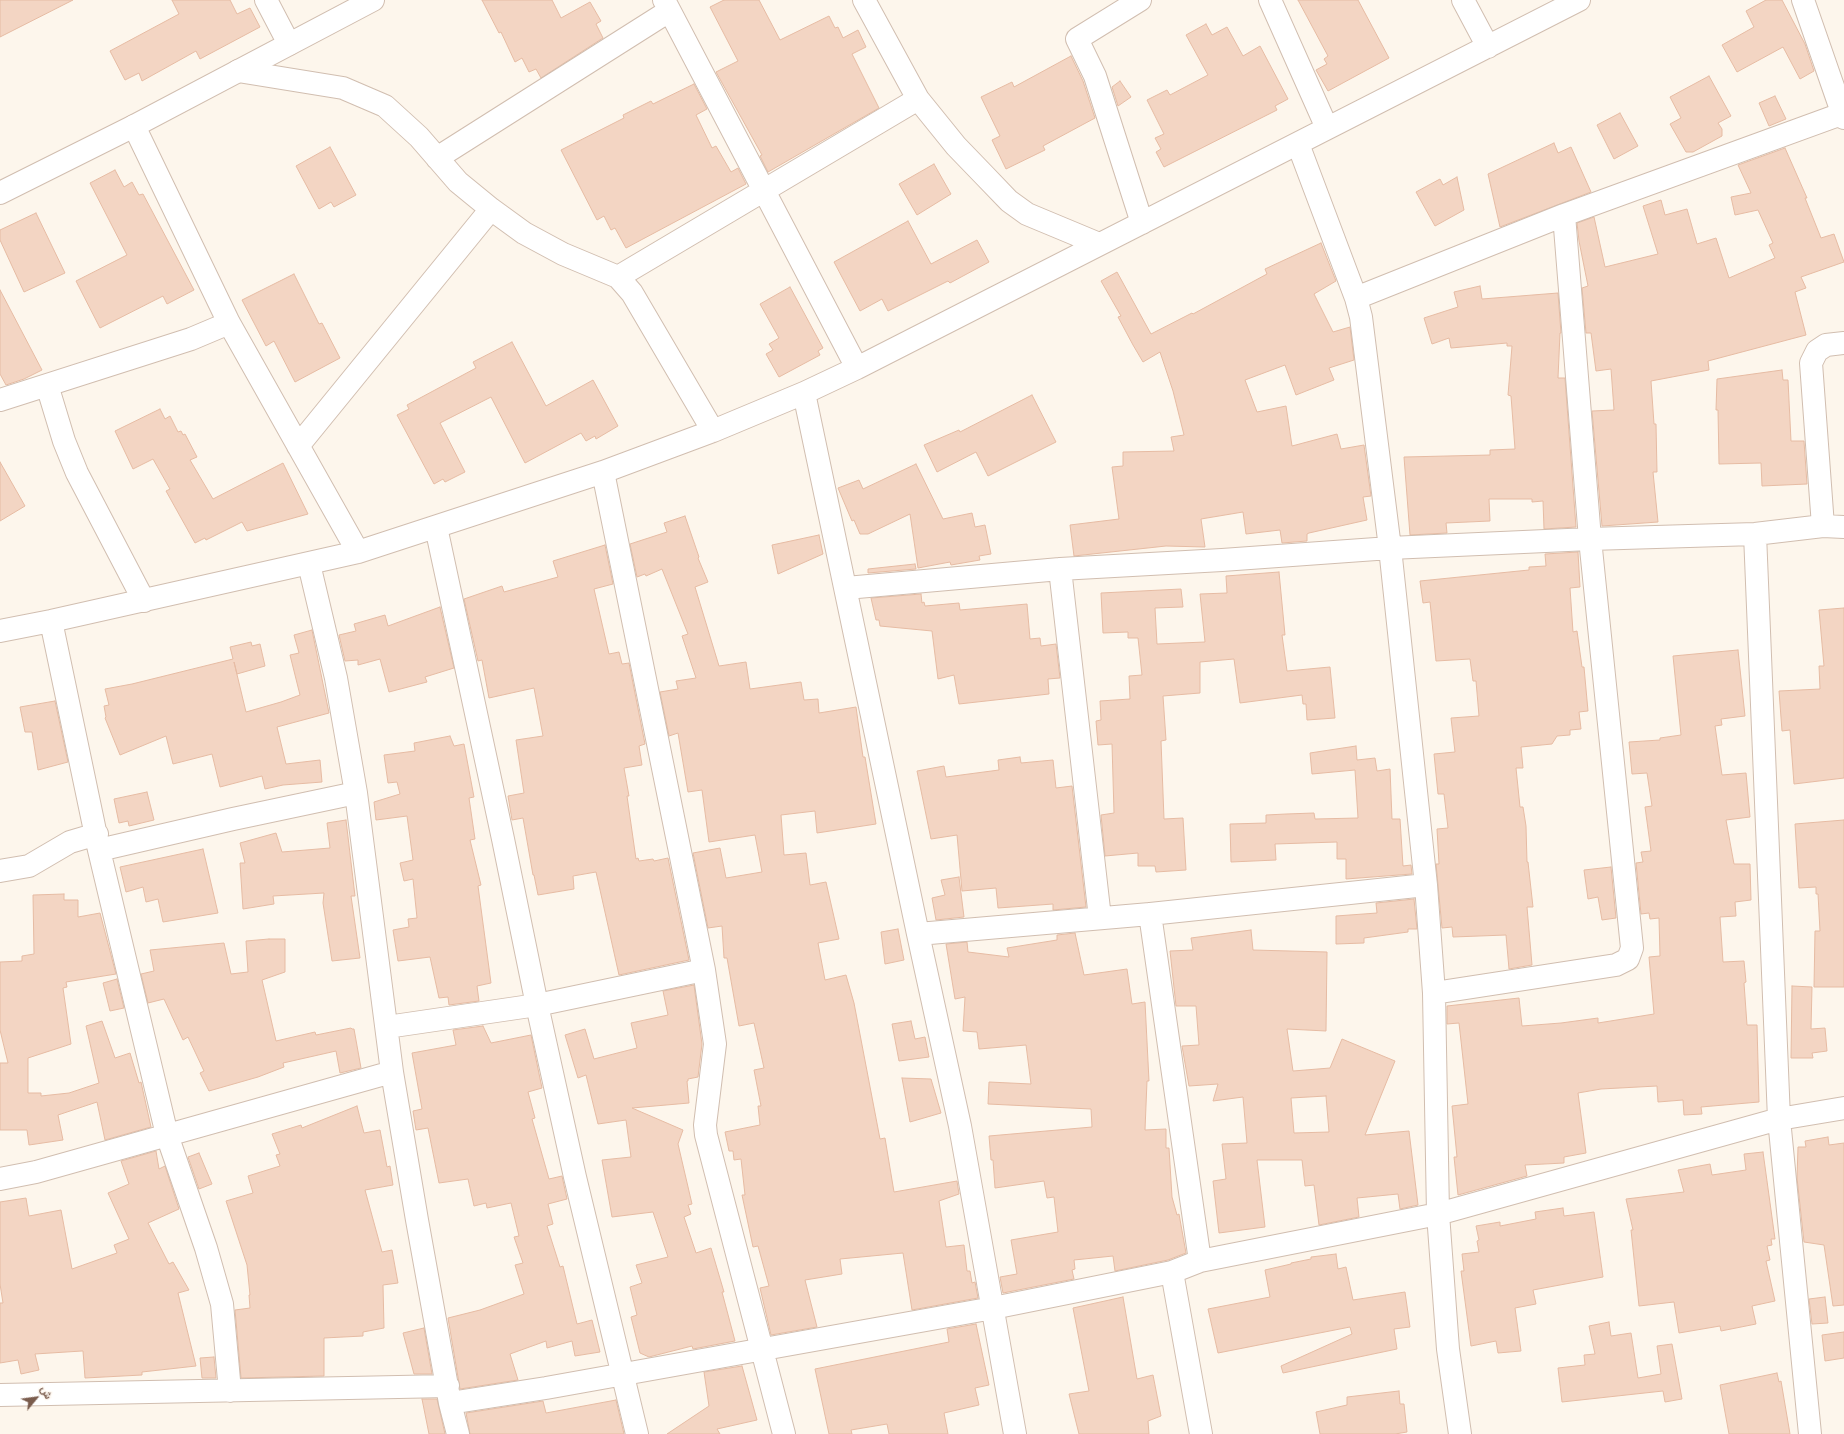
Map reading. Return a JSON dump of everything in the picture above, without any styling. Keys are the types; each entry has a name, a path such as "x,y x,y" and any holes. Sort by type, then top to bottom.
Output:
{"street":[{"path":"266,0 289,44"},
{"path":"0,193 134,126 373,0"},
{"path":"864,0 918,99 956,146 1009,201 1027,214 1099,244"},
{"path":"1140,0 1077,39 1095,76 1142,223"},
{"path":"1270,0 1327,128"},
{"path":"1463,0 1488,47"},
{"path":"0,631 51,622 358,552 603,472 713,431 804,393 857,368 1579,0"},
{"path":"1356,298 1564,215 1844,115 1803,0"},
{"path":"437,158 666,5 762,191 857,368"},
{"path":"238,71 343,88 385,106 419,137 458,182 491,209 530,237 562,254 618,277 632,293 713,431"},
{"path":"618,277 918,99"},
{"path":"134,126 229,323 358,552"},
{"path":"1298,144 1356,298 1360,317 1390,548 1426,885 1434,992 1438,1214 1448,1350 1460,1434"},
{"path":"298,446 491,209"},
{"path":"1434,992 1616,965 1628,959 1632,948 1590,539 1564,215"},
{"path":"0,400 191,339 229,323"},
{"path":"846,588 1060,569 1390,548 1590,539 1756,534 1834,526 1811,363 1817,350 1826,345 1844,343"},
{"path":"47,385 64,441 77,474 144,601"},
{"path":"804,393 960,1126 1015,1434"},
{"path":"603,472 704,970 715,1044 705,1125 706,1135 784,1434"},
{"path":"436,527 502,831 537,1005 622,1375 637,1434"},
{"path":"1756,534 1779,1119 1810,1434"},
{"path":"309,564 336,678 356,793 392,1072 417,1220 449,1395 458,1434"},
{"path":"1060,569 1100,918"},
{"path":"51,622 98,842 167,1136 215,1276 222,1304 230,1391"},
{"path":"0,870 29,866 70,842 98,842 233,819 356,793"},
{"path":"918,934 1150,914 1426,885"},
{"path":"1150,914 1200,1261"},
{"path":"387,1027 537,1005 704,970"},
{"path":"0,1180 36,1172 167,1136 284,1101 392,1072"},
{"path":"0,1395 230,1391 449,1395 622,1375 993,1308 1172,1272 1200,1261 1438,1214 1779,1119 1844,1108"},
{"path":"1172,1272 1201,1434"}],"building":[{"path":"0,0 73,0 0,37"},
{"path":"172,0 230,0 237,14 250,8 260,27 200,59 196,51 142,81 139,73 125,80 110,51 179,14"},
{"path":"482,0 552,0 561,18 590,2 601,21 596,24 603,38 541,78 536,69 529,72 522,58 515,62 501,32 499,33"},
{"path":"724,0 759,0 780,40 829,16 835,28 838,27 843,38 858,30 866,47 852,54 879,108 768,172 760,156 762,155 716,72 738,61 710,7"},
{"path":"1298,0 1358,0 1389,58 1328,91 1316,70 1327,64 1324,59 1328,56"},
{"path":"1766,0 1782,0 1805,44 1814,71 1800,79 1783,47 1737,72 1722,45 1754,27 1746,11"},
{"path":"1206,24 1212,35 1227,27 1243,56 1260,46 1288,99 1275,106 1277,110 1164,167 1156,152 1161,149 1155,138 1164,134 1147,100 1167,90 1170,95 1208,75 1186,35"},
{"path":"1071,56 1083,81 1095,118 1043,146 1045,150 1006,169 992,140 1000,136 981,97 1012,82 1014,87"},
{"path":"1709,76 1731,116 1718,123 1722,129 1722,136 1693,152 1686,152 1670,124 1681,118 1670,97"},
{"path":"1120,81 1131,97 1118,106 1112,87"},
{"path":"694,84 707,109 696,115 712,148 716,146 731,172 738,168 746,184 626,248 615,228 611,230 604,216 597,220 561,150 624,118 623,115 651,101 653,104"},
{"path":"1775,96 1786,119 1769,126 1759,103"},
{"path":"1620,113 1638,146 1614,159 1597,125"},
{"path":"1554,143 1558,153 1571,147 1591,192 1500,227 1488,174"},
{"path":"330,147 356,195 334,207 331,202 319,209 296,166"},
{"path":"1785,148 1807,198 1805,198 1821,238 1834,234 1844,262 1801,277 1806,288 1795,292 1806,335 1708,361 1709,370 1651,381 1654,424 1656,424 1657,472 1653,472 1658,522 1602,526 1592,411 1614,410 1611,369 1596,371 1591,333 1586,333 1582,288 1588,286 1577,223 1594,217 1605,267 1658,254 1643,206 1661,200 1665,215 1687,209 1697,244 1716,238 1729,278 1775,258 1769,245 1773,243 1758,210 1735,215 1731,197 1751,193 1738,165"},
{"path":"934,164 951,194 917,215 899,184"},
{"path":"115,170 124,187 132,182 139,195 143,194 194,290 167,304 163,296 100,328 76,281 127,255 90,183"},
{"path":"1457,177 1464,210 1435,226 1416,192 1440,179 1443,185"},
{"path":"36,213 65,273 24,292 0,240 0,230"},
{"path":"908,221 931,264 977,240 989,262 950,283 948,281 888,311 882,299 860,311 834,262"},
{"path":"1321,243 1336,281 1314,294 1333,332 1350,327 1354,360 1329,368 1334,380 1296,395 1285,365 1245,380 1257,412 1286,406 1292,446 1337,434 1341,449 1364,445 1371,496 1363,497 1367,520 1309,533 1307,534 1307,541 1282,543 1280,530 1246,534 1243,512 1201,519 1205,547 1166,546 1074,556 1070,525 1119,519 1112,467 1123,466 1123,452 1174,451 1171,437 1184,435 1173,391 1160,352 1143,362 1118,317 1121,316 1101,281 1117,272 1151,334 1192,313 1193,314 1267,274 1265,269"},
{"path":"294,274 319,324 322,323 340,358 295,382 274,341 266,346 242,300"},
{"path":"1480,286 1482,299 1558,293 1561,333 1558,378 1565,378 1576,527 1544,529 1543,501 1532,502 1532,499 1489,499 1490,521 1446,523 1447,533 1410,535 1404,457 1490,455 1490,450 1515,449 1511,396 1508,395 1512,346 1507,346 1507,343 1451,348 1449,338 1432,344 1424,318 1458,307 1454,292"},
{"path":"790,287 823,348 818,351 820,355 779,377 766,354 773,350 769,344 779,338 760,304"},
{"path":"0,290 42,370 24,379 6,385 0,374"},
{"path":"512,342 546,406 593,380 618,426 596,439 595,436 586,441 581,433 525,463 491,397 440,423 465,472 445,482 443,479 434,484 397,415 409,409 407,405 476,368 473,362"},
{"path":"1782,370 1783,380 1788,380 1791,441 1804,441 1807,484 1762,486 1761,463 1719,464 1718,410 1716,410 1717,379"},
{"path":"1032,395 1056,442 988,476 976,452 937,472 924,445 959,430 960,432"},
{"path":"160,409 165,419 170,416 178,432 181,431 183,435 185,434 197,457 190,460 213,499 283,463 308,514 247,531 242,522 206,540 205,538 195,543 166,491 170,489 153,459 133,469 115,431"},
{"path":"0,462 25,506 0,521"},
{"path":"916,464 943,519 972,513 975,527 985,525 991,554 979,556 980,560 951,565 950,562 918,568 910,514 868,534 860,534 854,520 852,521 838,488 859,480 863,489"},
{"path":"685,516 699,557 698,558 708,582 695,587 719,666 746,662 750,689 801,682 804,700 818,699 819,713 856,707 863,757 865,757 876,824 817,833 815,811 781,815 784,855 806,853 810,885 826,882 839,939 818,943 825,980 846,975 854,1003 880,1139 885,1138 894,1192 957,1181 959,1194 939,1201 946,1247 964,1245 967,1271 970,1271 972,1283 975,1282 978,1298 912,1310 903,1253 840,1259 842,1274 805,1280 817,1327 771,1335 760,1288 769,1286 758,1246 753,1247 742,1195 745,1195 741,1159 734,1160 733,1151 729,1151 725,1132 760,1125 758,1106 761,1106 754,1070 764,1068 754,1023 739,1026 727,958 724,958 722,926 708,928 693,853 720,848 726,878 762,872 755,835 709,842 702,790 688,792 678,733 669,736 660,692 678,689 676,681 696,678 682,636 688,634 662,569 646,576 645,574 637,577 630,544 667,532 664,523"},
{"path":"819,535 823,554 778,574 772,545"},
{"path":"605,545 613,584 594,589 609,654 619,652 622,664 629,663 645,744 639,746 642,765 624,768 629,796 627,796 636,859 638,858 639,861 653,859 654,861 668,858 689,960 619,975 596,872 573,876 574,889 538,895 523,818 512,820 508,796 524,793 516,740 543,736 534,688 489,698 482,660 478,661 464,599 502,586 504,592 558,577 553,561"},
{"path":"1578,552 1580,587 1570,588 1573,632 1577,631 1582,667 1584,667 1588,711 1579,712 1581,729 1570,730 1570,735 1557,736 1552,744 1521,747 1523,768 1516,768 1520,807 1523,807 1526,826 1527,862 1533,907 1527,907 1532,965 1509,969 1506,935 1453,937 1452,927 1442,928 1436,864 1439,864 1437,829 1448,828 1444,794 1438,794 1434,754 1455,752 1451,718 1479,716 1476,681 1473,681 1470,659 1436,661 1430,602 1423,603 1420,581 1529,570 1529,567 1546,566 1545,554"},
{"path":"915,564 916,569 868,573 868,569"},
{"path":"1279,572 1285,635 1282,635 1287,671 1330,667 1335,718 1307,720 1306,704 1303,704 1302,695 1240,703 1234,659 1200,662 1200,693 1163,696 1166,740 1161,741 1164,819 1183,818 1186,870 1156,872 1155,866 1138,866 1138,853 1105,856 1101,815 1114,813 1112,744 1098,745 1096,721 1101,720 1100,701 1130,699 1129,676 1142,675 1138,638 1128,638 1128,632 1103,633 1101,593 1181,589 1183,607 1155,608 1157,644 1205,642 1200,594 1227,593 1226,576"},
{"path":"921,594 922,603 924,602 925,606 959,603 960,610 1027,604 1030,639 1040,638 1041,646 1056,644 1060,678 1048,679 1049,694 959,704 954,675 938,679 932,631 880,626 879,620 876,620 871,598"},
{"path":"440,607 454,668 425,677 427,682 389,692 380,659 358,665 358,660 345,661 339,635 356,631 354,624 385,615 388,626"},
{"path":"1844,608 1844,778 1794,784 1790,730 1782,731 1779,691 1820,689 1819,666 1824,666 1819,610"},
{"path":"312,630 329,713 277,727 286,764 320,760 322,782 283,785 265,789 262,776 220,787 212,754 173,764 166,736 120,755 105,718 104,706 109,705 105,689 132,684 233,659 230,647 251,642 252,646 260,644 265,666 237,674 234,662 246,712 300,695 290,655 299,653 294,635"},
{"path":"1738,650 1745,716 1721,719 1722,725 1715,726 1722,775 1746,773 1750,817 1726,820 1734,864 1750,864 1751,900 1735,902 1736,916 1720,917 1723,962 1744,961 1747,1025 1757,1025 1759,1102 1701,1107 1702,1114 1684,1115 1683,1100 1658,1102 1657,1086 1601,1089 1578,1093 1586,1153 1564,1157 1564,1163 1525,1165 1527,1176 1458,1195 1454,1157 1457,1157 1452,1106 1468,1104 1459,1023 1447,1024 1447,1006 1519,998 1522,1026 1598,1018 1598,1023 1654,1014 1649,957 1660,956 1659,918 1650,919 1649,913 1641,914 1636,863 1643,862 1641,852 1651,851 1645,807 1652,806 1647,773 1632,774 1629,742 1660,740 1660,738 1681,735 1673,656"},
{"path":"55,701 68,762 38,770 32,732 25,732 20,707"},
{"path":"450,736 454,746 464,744 474,797 469,798 475,839 470,840 481,885 478,886 491,983 477,986 479,1001 449,1005 448,997 439,998 430,957 398,961 393,930 409,927 408,919 417,918 413,879 404,881 400,863 413,860 407,816 376,820 374,802 400,794 397,782 388,783 384,755 415,751 414,743"},
{"path":"1356,746 1357,760 1375,758 1377,771 1390,769 1392,819 1400,819 1403,866 1411,865 1412,874 1346,879 1346,859 1337,859 1337,842 1275,844 1276,860 1231,862 1230,824 1266,823 1266,815 1286,814 1314,813 1315,819 1358,818 1355,770 1312,774 1310,753"},
{"path":"1020,757 1021,763 1053,760 1056,788 1072,786 1086,907 1053,910 1053,904 998,908 996,888 962,891 957,835 931,839 917,771 944,766 946,777 999,770 998,760"},
{"path":"147,792 154,820 129,826 128,821 119,823 114,799"},
{"path":"346,820 355,896 351,896 360,958 332,961 323,903 324,893 273,896 274,904 243,909 240,863 245,863 240,843 276,833 282,852 330,848 327,823"},
{"path":"1844,820 1844,987 1814,987 1815,931 1820,931 1818,894 1816,894 1816,887 1799,888 1795,824"},
{"path":"203,849 218,913 163,922 158,899 146,902 143,887 126,892 120,867"},
{"path":"1611,867 1616,918 1602,920 1598,897 1588,899 1584,870"},
{"path":"959,877 964,917 936,920 932,898 945,895 941,880"},
{"path":"64,894 64,900 78,900 78,917 100,913 116,974 66,982 67,987 63,988 71,1044 28,1058 28,1093 41,1093 41,1096 69,1093 99,1083 86,1026 102,1021 115,1058 130,1053 139,1083 141,1082 151,1127 105,1140 97,1102 58,1115 63,1140 29,1145 27,1130 0,1130 0,1063 8,1063 0,1030 0,962 22,961 22,956 34,954 33,895"},
{"path":"1414,899 1417,929 1408,929 1408,932 1364,938 1364,943 1336,944 1336,916 1377,913 1376,903"},
{"path":"898,929 904,960 885,964 881,932"},
{"path":"1251,930 1253,950 1327,952 1326,1031 1287,1029 1293,1071 1330,1068 1342,1039 1395,1061 1365,1135 1409,1131 1418,1205 1400,1209 1398,1194 1357,1198 1359,1217 1319,1225 1314,1185 1305,1186 1302,1160 1257,1160 1265,1227 1219,1233 1213,1181 1226,1179 1222,1144 1247,1143 1243,1097 1213,1101 1218,1084 1189,1086 1182,1046 1199,1045 1196,1006 1176,1006 1170,951 1193,950 1191,938","holes":["1326,1096 1329,1132 1294,1133 1291,1098"]},
{"path":"1075,933 1084,975 1127,969 1132,1004 1145,1002 1149,1081 1147,1081 1145,1130 1166,1129 1166,1148 1169,1148 1172,1197 1177,1215 1179,1214 1186,1253 1168,1260 1115,1271 1113,1256 1074,1260 1075,1269 1072,1270 1074,1279 1003,1293 1000,1277 1017,1274 1011,1240 1058,1232 1054,1197 1047,1198 1044,1181 995,1188 993,1160 991,1160 989,1136 1092,1127 1091,1109 988,1104 989,1082 1031,1084 1026,1045 979,1049 977,1032 963,1031 965,997 955,999 946,944 967,942 968,952 1009,957 1007,948 1057,940 1057,935"},
{"path":"285,939 285,972 262,980 276,1041 315,1032 316,1035 351,1028 354,1029 361,1068 340,1073 336,1051 283,1063 284,1067 258,1077 209,1091 200,1073 204,1071 188,1037 183,1040 164,999 148,1003 141,974 154,971 150,950 224,943 231,974 248,972 246,941"},
{"path":"117,979 124,1008 110,1011 103,983"},
{"path":"694,985 702,1044 698,1077 688,1079 687,1081 689,1103 632,1108 683,1130 678,1144 692,1204 688,1205 691,1214 684,1217 696,1253 711,1248 724,1292 722,1292 735,1341 693,1349 692,1346 649,1357 640,1353 631,1317 637,1315 630,1287 642,1283 636,1265 668,1257 653,1212 612,1217 602,1160 631,1157 626,1120 598,1124 586,1075 578,1078 565,1035 585,1029 594,1059 637,1048 631,1023 668,1015 663,991"},
{"path":"1792,986 1812,987 1811,1029 1825,1028 1827,1051 1812,1053 1813,1058 1791,1058"},
{"path":"911,1021 915,1039 925,1037 929,1057 899,1061 892,1024"},
{"path":"483,1026 491,1043 531,1035 542,1088 528,1092 535,1118 532,1119 549,1179 562,1176 567,1199 548,1204 553,1224 547,1226 560,1267 563,1266 577,1324 592,1320 600,1352 575,1356 572,1341 547,1348 546,1341 510,1354 518,1380 460,1389 448,1318 480,1310 524,1294 515,1265 523,1263 514,1237 519,1236 511,1203 487,1208 486,1203 474,1206 468,1179 439,1183 428,1128 416,1130 413,1111 422,1109 412,1053 456,1045 453,1030"},
{"path":"902,1078 931,1079 941,1113 910,1122"},
{"path":"357,1106 364,1133 380,1130 387,1167 390,1166 393,1185 365,1190 382,1252 392,1250 398,1283 383,1285 384,1328 363,1332 363,1336 324,1338 324,1376 241,1378 235,1310 250,1308 250,1295 247,1265 226,1201 253,1193 248,1176 280,1166 276,1155 280,1154 272,1134 301,1125 302,1128"},
{"path":"1828,1137 1829,1145 1844,1143 1844,1305 1833,1306 1824,1245 1804,1242 1797,1178 1798,1147 1806,1147 1805,1141"},
{"path":"156,1151 159,1169 165,1166 179,1209 148,1223 169,1264 173,1262 189,1290 178,1293 196,1366 142,1372 142,1375 85,1378 83,1351 35,1354 39,1370 21,1374 18,1360 0,1363 0,1303 3,1303 0,1284 0,1202 26,1198 29,1216 61,1210 72,1269 117,1253 114,1245 129,1239 108,1193 129,1184 121,1161"},
{"path":"1763,1152 1775,1239 1771,1239 1772,1245 1767,1246 1770,1260 1766,1261 1775,1301 1752,1306 1756,1324 1721,1331 1720,1326 1679,1333 1674,1302 1639,1306 1631,1230 1633,1230 1626,1199 1684,1192 1678,1170 1710,1164 1712,1175 1746,1170 1744,1154"},
{"path":"199,1153 212,1184 199,1189 188,1157"},
{"path":"1563,1208 1564,1216 1594,1212 1603,1277 1533,1290 1536,1304 1515,1308 1521,1351 1498,1353 1496,1341 1471,1346 1461,1271 1464,1271 1462,1254 1479,1252 1477,1241 1479,1240 1476,1226 1500,1222 1500,1226 1536,1219 1535,1212"},
{"path":"1336,1254 1338,1269 1346,1267 1353,1300 1405,1292 1410,1327 1394,1329 1397,1349 1283,1373 1281,1366 1352,1334 1350,1327 1218,1353 1208,1309 1270,1297 1265,1270 1311,1259 1311,1257"},
{"path":"1123,1297 1137,1379 1153,1375 1161,1416 1148,1421 1149,1434 1079,1434 1069,1394 1089,1391 1073,1308"},
{"path":"1825,1297 1828,1323 1812,1324 1809,1299"},
{"path":"1609,1322 1611,1336 1631,1333 1638,1378 1661,1374 1657,1346 1672,1344 1682,1399 1665,1402 1663,1391 1562,1402 1558,1368 1585,1365 1584,1355 1595,1354 1589,1326"},
{"path":"976,1324 989,1385 975,1388 979,1405 944,1413 948,1434 889,1434 887,1424 851,1430 852,1434 829,1434 815,1369 949,1342 947,1329"},
{"path":"424,1328 432,1374 414,1374 403,1333"},
{"path":"1844,1332 1844,1358 1825,1361 1822,1335"},
{"path":"214,1357 216,1378 202,1378 200,1358"},
{"path":"742,1366 757,1420 717,1429 720,1434 667,1434 709,1406 704,1372"},
{"path":"1777,1373 1779,1382 1781,1381 1790,1434 1729,1434 1720,1385"},
{"path":"1399,1391 1400,1404 1404,1404 1407,1432 1395,1434 1320,1434 1316,1412 1347,1405 1347,1397"},
{"path":"422,1399 437,1399 445,1434 429,1434"},
{"path":"616,1400 624,1434 470,1434 466,1413 543,1401 546,1413"}]}
